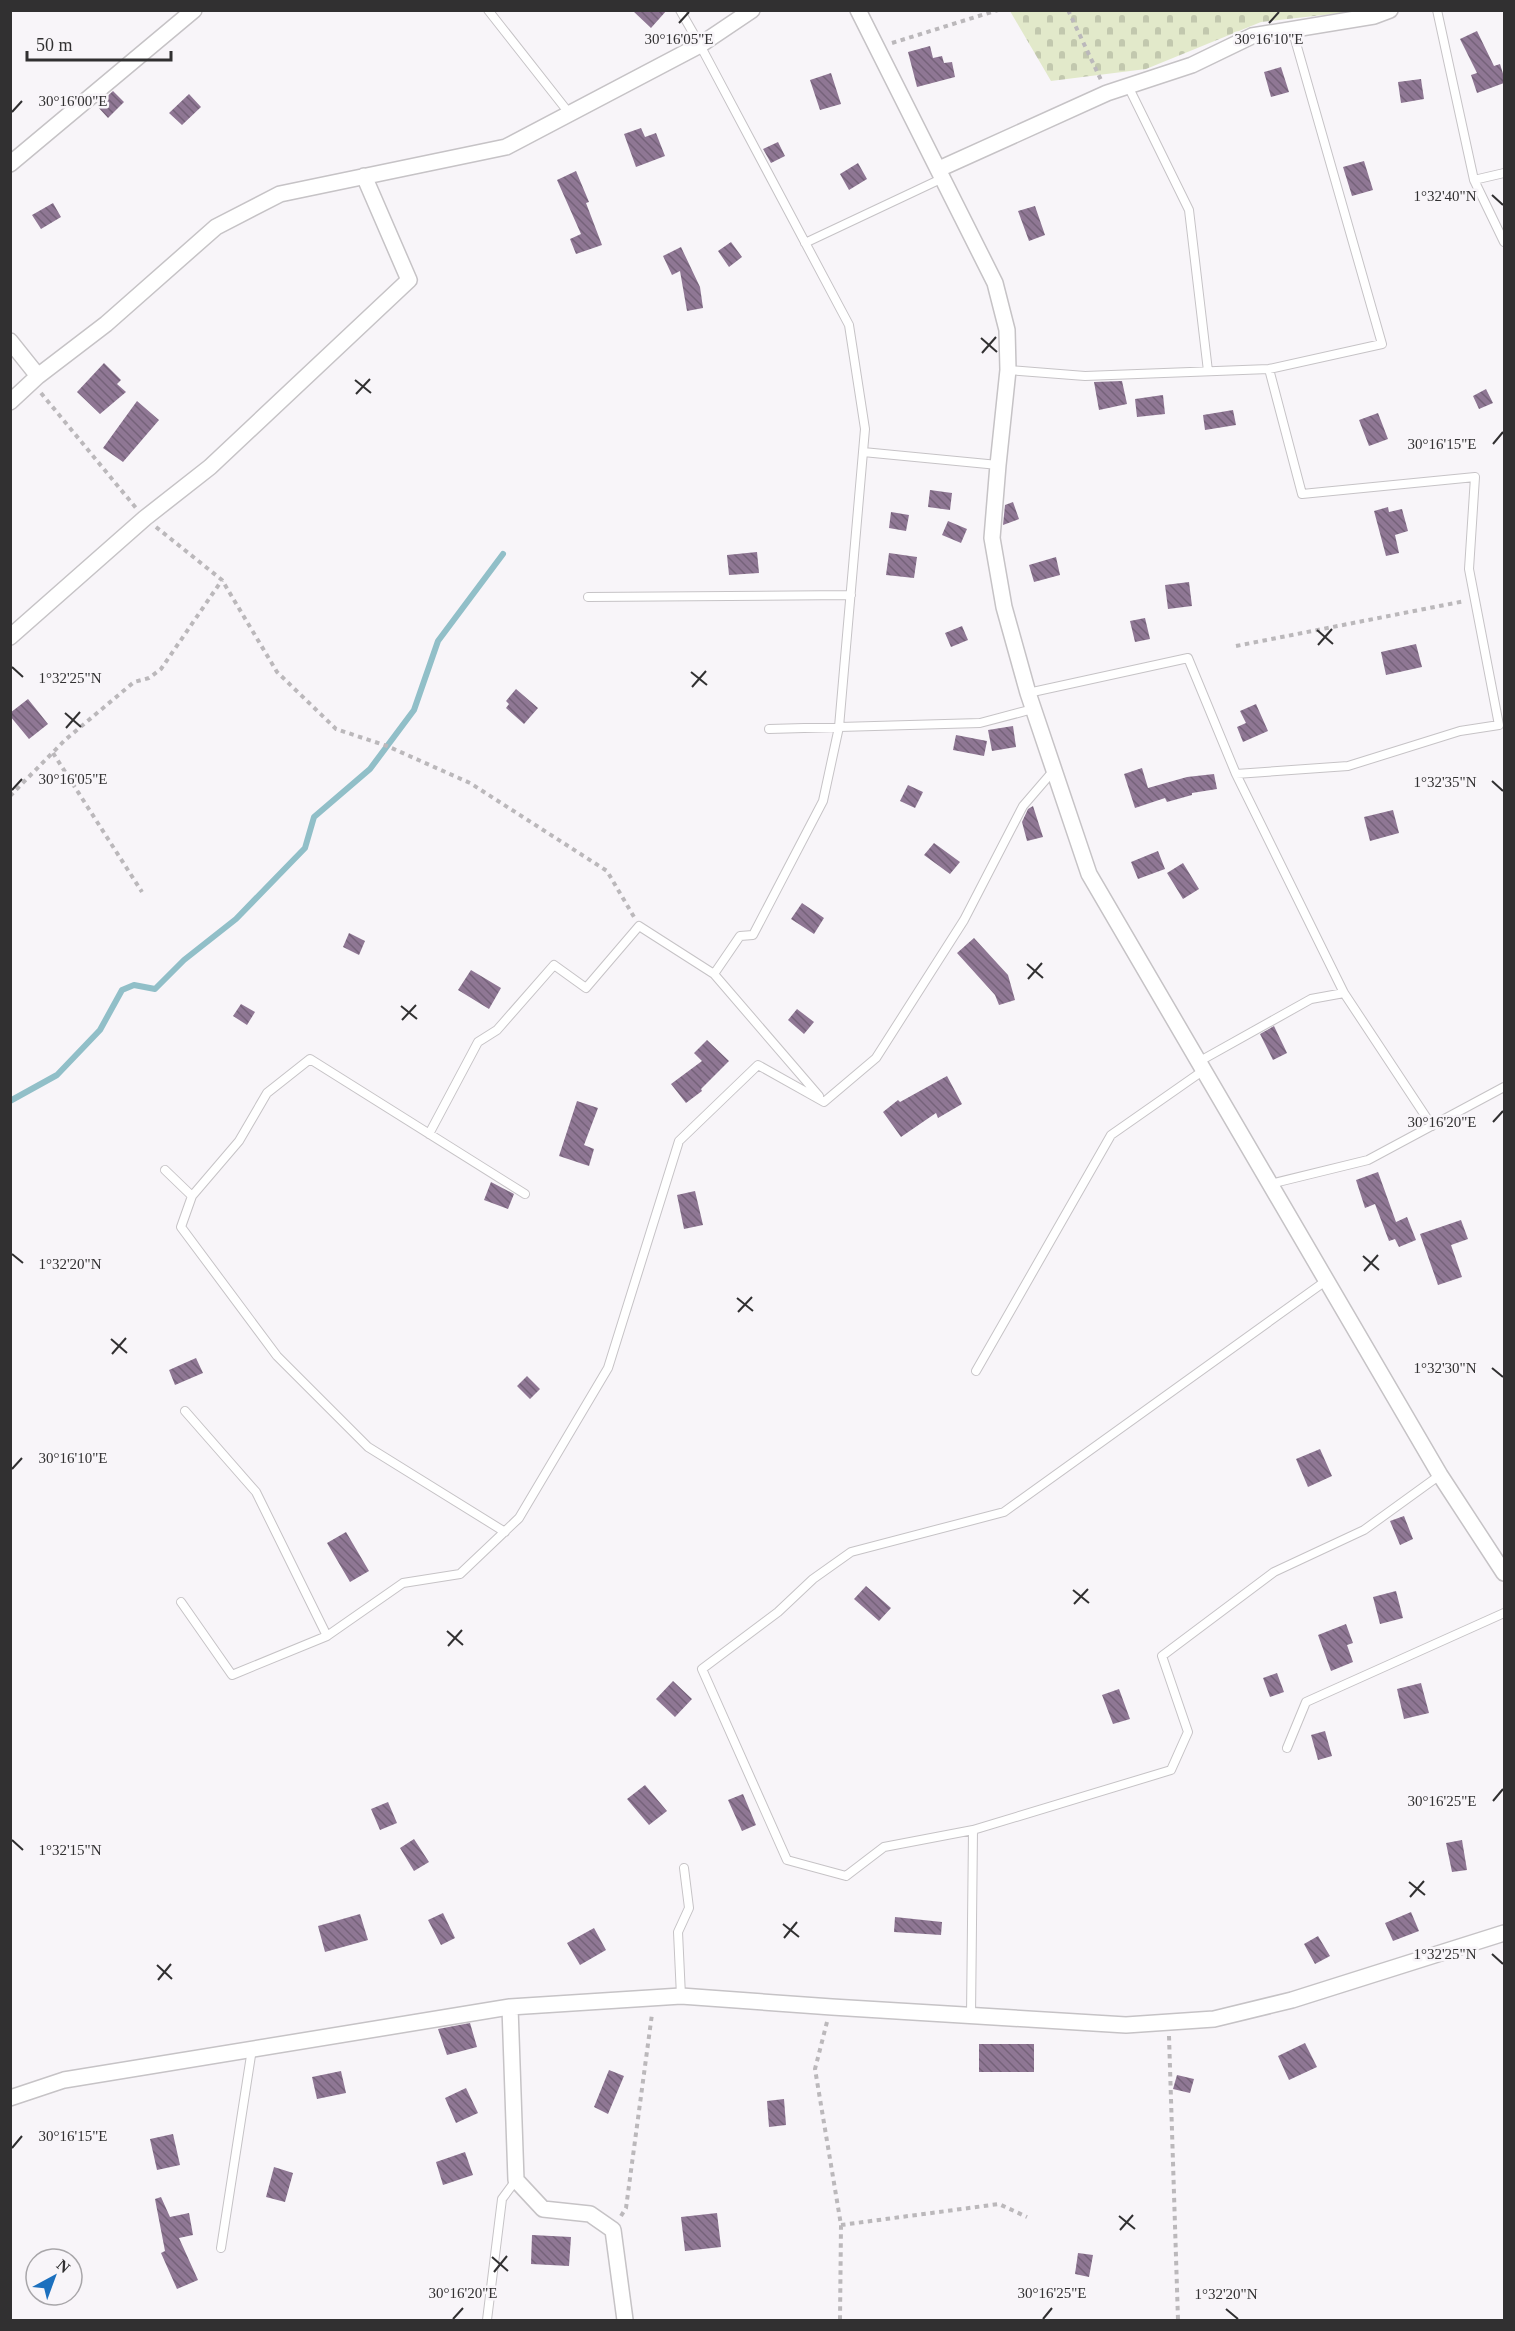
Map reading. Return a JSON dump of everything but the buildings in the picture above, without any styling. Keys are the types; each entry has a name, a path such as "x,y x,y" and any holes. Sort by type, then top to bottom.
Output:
{"street":[{"path":"10,164 194,10"},
{"path":"10,402 35,379 106,324 216,227 280,194 506,147 700,45 752,10"},
{"path":"858,10 995,284 1007,330 1008,370 992,538 1004,607 1028,693 1089,874 1440,1475 1504,1574"},
{"path":"941,174 1107,93 1192,65 1252,36 1374,16 1390,10"},
{"path":"10,637 145,518 210,467 409,280 364,176"},
{"path":"10,341 35,379"},
{"path":"10,2098 64,2080 510,2007 681,1996 1126,2025 1214,2019 1292,2000 1504,1933"},
{"path":"510,2007 516,2180 543,2209 590,2214 613,2230 625,2320"}],"lane":[{"path":"488,10 569,113"},
{"path":"680,10 849,325 865,429 839,727 823,801 753,935 740,936 714,974"},
{"path":"1437,10 1474,180 1504,242"},
{"path":"1008,370 1085,376 1269,369 1382,344 1292,30"},
{"path":"1128,86 1190,210 1208,371"},
{"path":"1474,180 1504,173"},
{"path":"805,243 941,174"},
{"path":"1236,774 1348,766 1460,731 1502,726 1469,569 1475,477 1302,494 1269,369"},
{"path":"863,452 998,465"},
{"path":"588,597 851,595"},
{"path":"1028,693 1188,658 1236,774 1344,993 1432,1126"},
{"path":"769,729 980,723 1033,709"},
{"path":"824,1102 876,1058 964,920 1023,806 1054,770"},
{"path":"429,1134 478,1042 497,1029 554,965 586,988 639,926 714,974 824,1102"},
{"path":"976,1371 1111,1136 1202,1065 1311,999 1344,993"},
{"path":"505,1532 368,1447 277,1356 181,1227 192,1196 239,1141 267,1093 310,1059 525,1194"},
{"path":"181,1602 232,1675 327,1636 404,1583 460,1574 519,1518 608,1368 679,1141 758,1065 824,1102"},
{"path":"1269,1184 1368,1160 1504,1087"},
{"path":"165,1170 192,1196"},
{"path":"1327,1281 1004,1512 850,1552 813,1579 778,1612 702,1669 788,1860 846,1876 884,1847 973,1830 1171,1770 1188,1732 1162,1656 1274,1572 1364,1530 1440,1475"},
{"path":"185,1411 256,1492 327,1636"},
{"path":"1287,1748 1306,1702 1504,1613"},
{"path":"971,2016 973,1830"},
{"path":"681,1996 678,1932 689,1908 684,1868"},
{"path":"221,2248 252,2049"},
{"path":"487,2320 502,2199 516,2180"}],"path":[{"path":"877,47 998,10"},
{"path":"1068,10 1107,93"},
{"path":"35,379 145,518 222,580 277,672 336,729 387,746 470,783 607,871 639,926"},
{"path":"10,796 64,740 134,682 149,678 161,669 222,580"},
{"path":"1236,646 1474,599"},
{"path":"53,753 142,892"},
{"path":"613,2230 626,2208 654,1999"},
{"path":"832,2007 814,2069 841,2225 840,2320"},
{"path":"1169,2022 1178,2320"},
{"path":"841,2225 999,2204 1027,2217"}],"green space":[{"path":"1010,11 1359,11 1261,22 1146,69 1051,81"}],"waterway":[{"path":"10,1101 57,1075 100,1030 122,990 134,985 155,989 184,960 236,919 305,848 314,817 370,769 414,710 438,641 503,554"}]}
